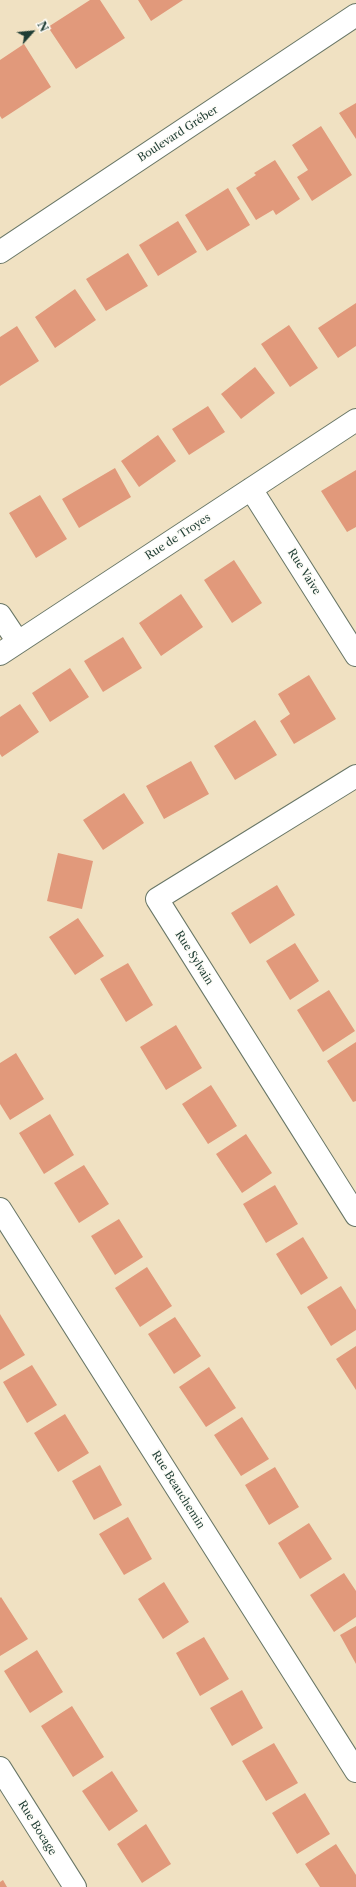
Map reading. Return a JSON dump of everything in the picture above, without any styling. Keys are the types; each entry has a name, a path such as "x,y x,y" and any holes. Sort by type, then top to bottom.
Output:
{"street":[{"name":"Boulevard Gréber","path":"0,252 356,16"},
{"name":"Rue de Troyes","path":"0,654 356,420"},
{"name":"Rue Vaive","path":"251,489 356,655"},
{"path":"0,615 18,642"},
{"name":"Rue Sylvain","path":"356,776 157,899 356,1215"},
{"name":"Rue Beauchemin","path":"0,1209 356,1771"},
{"name":"Rue Bocage","path":"0,1768 75,1887"}],"building":[{"path":"90,0 100,0 125,38 76,69 48,27"},
{"path":"138,0 183,0 151,21"},
{"path":"24,44 51,87 2,119 0,116 0,60"},
{"path":"356,103 356,139 339,113"},
{"path":"321,126 352,175 312,201 297,177 308,170 292,145"},
{"path":"275,160 300,199 276,215 273,210 256,220 236,188 256,175 254,173"},
{"path":"228,188 250,225 207,251 185,215"},
{"path":"178,221 197,252 158,276 139,245"},
{"path":"128,253 148,286 106,311 86,279"},
{"path":"75,289 96,320 55,348 35,317"},
{"path":"356,303 356,346 338,358 318,328"},
{"path":"289,325 318,368 290,387 261,344"},
{"path":"17,326 39,361 0,386 0,337"},
{"path":"255,367 275,393 241,419 221,394"},
{"path":"208,406 225,432 189,455 172,429"},
{"path":"158,435 176,461 139,487 121,461"},
{"path":"115,468 131,497 79,528 62,499"},
{"path":"356,470 356,527 347,532 321,491"},
{"path":"40,495 67,539 36,558 9,513"},
{"path":"234,560 262,603 232,623 204,580"},
{"path":"181,594 203,627 161,656 139,623"},
{"path":"123,637 142,668 103,692 84,661"},
{"path":"70,668 89,697 50,722 32,693"},
{"path":"309,675 336,719 294,744 280,721 290,714 278,694"},
{"path":"20,704 39,732 2,757 0,754 0,717"},
{"path":"255,720 277,755 235,780 214,746"},
{"path":"191,761 209,794 164,819 146,786"},
{"path":"124,793 144,823 103,850 83,820"},
{"path":"58,853 93,861 82,909 47,901"},
{"path":"277,885 295,915 250,944 231,913"},
{"path":"78,918 104,956 75,975 49,937"},
{"path":"295,943 319,981 290,1000 266,961"},
{"path":"128,963 153,1005 126,1022 100,979"},
{"path":"329,990 355,1031 323,1052 297,1010"},
{"path":"176,1025 202,1068 166,1090 140,1047"},
{"path":"356,1042 356,1101 353,1102 327,1061"},
{"path":"16,1053 44,1099 10,1120 0,1104 0,1063"},
{"path":"211,1085 237,1126 208,1144 182,1104"},
{"path":"50,1114 74,1155 44,1174 19,1133"},
{"path":"246,1134 272,1173 242,1193 216,1154"},
{"path":"84,1165 109,1204 79,1223 54,1183"},
{"path":"275,1185 298,1224 266,1243 243,1204"},
{"path":"119,1219 143,1257 115,1275 91,1236"},
{"path":"303,1237 328,1278 301,1295 276,1254"},
{"path":"147,1267 172,1306 140,1327 115,1288"},
{"path":"341,1286 356,1310 356,1330 331,1346 307,1307"},
{"path":"0,1314 25,1355 0,1370"},
{"path":"175,1317 201,1356 174,1374 148,1334"},
{"path":"356,1346 356,1390 336,1359"},
{"path":"32,1365 57,1405 27,1423 3,1382"},
{"path":"209,1367 236,1408 206,1427 179,1387"},
{"path":"65,1414 89,1453 58,1472 34,1433"},
{"path":"242,1417 269,1459 241,1476 214,1435"},
{"path":"100,1465 122,1505 94,1520 72,1481"},
{"path":"275,1467 299,1507 269,1525 245,1485"},
{"path":"128,1517 152,1559 124,1575 99,1534"},
{"path":"309,1523 332,1559 300,1579 278,1543"},
{"path":"344,1573 356,1591 356,1617 334,1632 310,1595"},
{"path":"164,1582 189,1622 163,1639 138,1599"},
{"path":"1,1597 28,1639 0,1656 0,1598"},
{"path":"356,1626 356,1664 340,1635"},
{"path":"204,1637 229,1679 200,1696 176,1653"},
{"path":"37,1650 63,1692 30,1713 4,1671"},
{"path":"242,1690 263,1728 232,1746 210,1708"},
{"path":"72,1706 104,1757 73,1777 41,1726"},
{"path":"274,1743 298,1783 266,1801 242,1761"},
{"path":"112,1771 138,1811 109,1831 82,1791"},
{"path":"305,1793 330,1834 297,1854 272,1813"},
{"path":"146,1824 171,1864 142,1883 117,1844"},
{"path":"336,1844 356,1875 356,1887 320,1887 305,1864"},
{"path":"3,1880 7,1887 0,1887 0,1882"}]}
